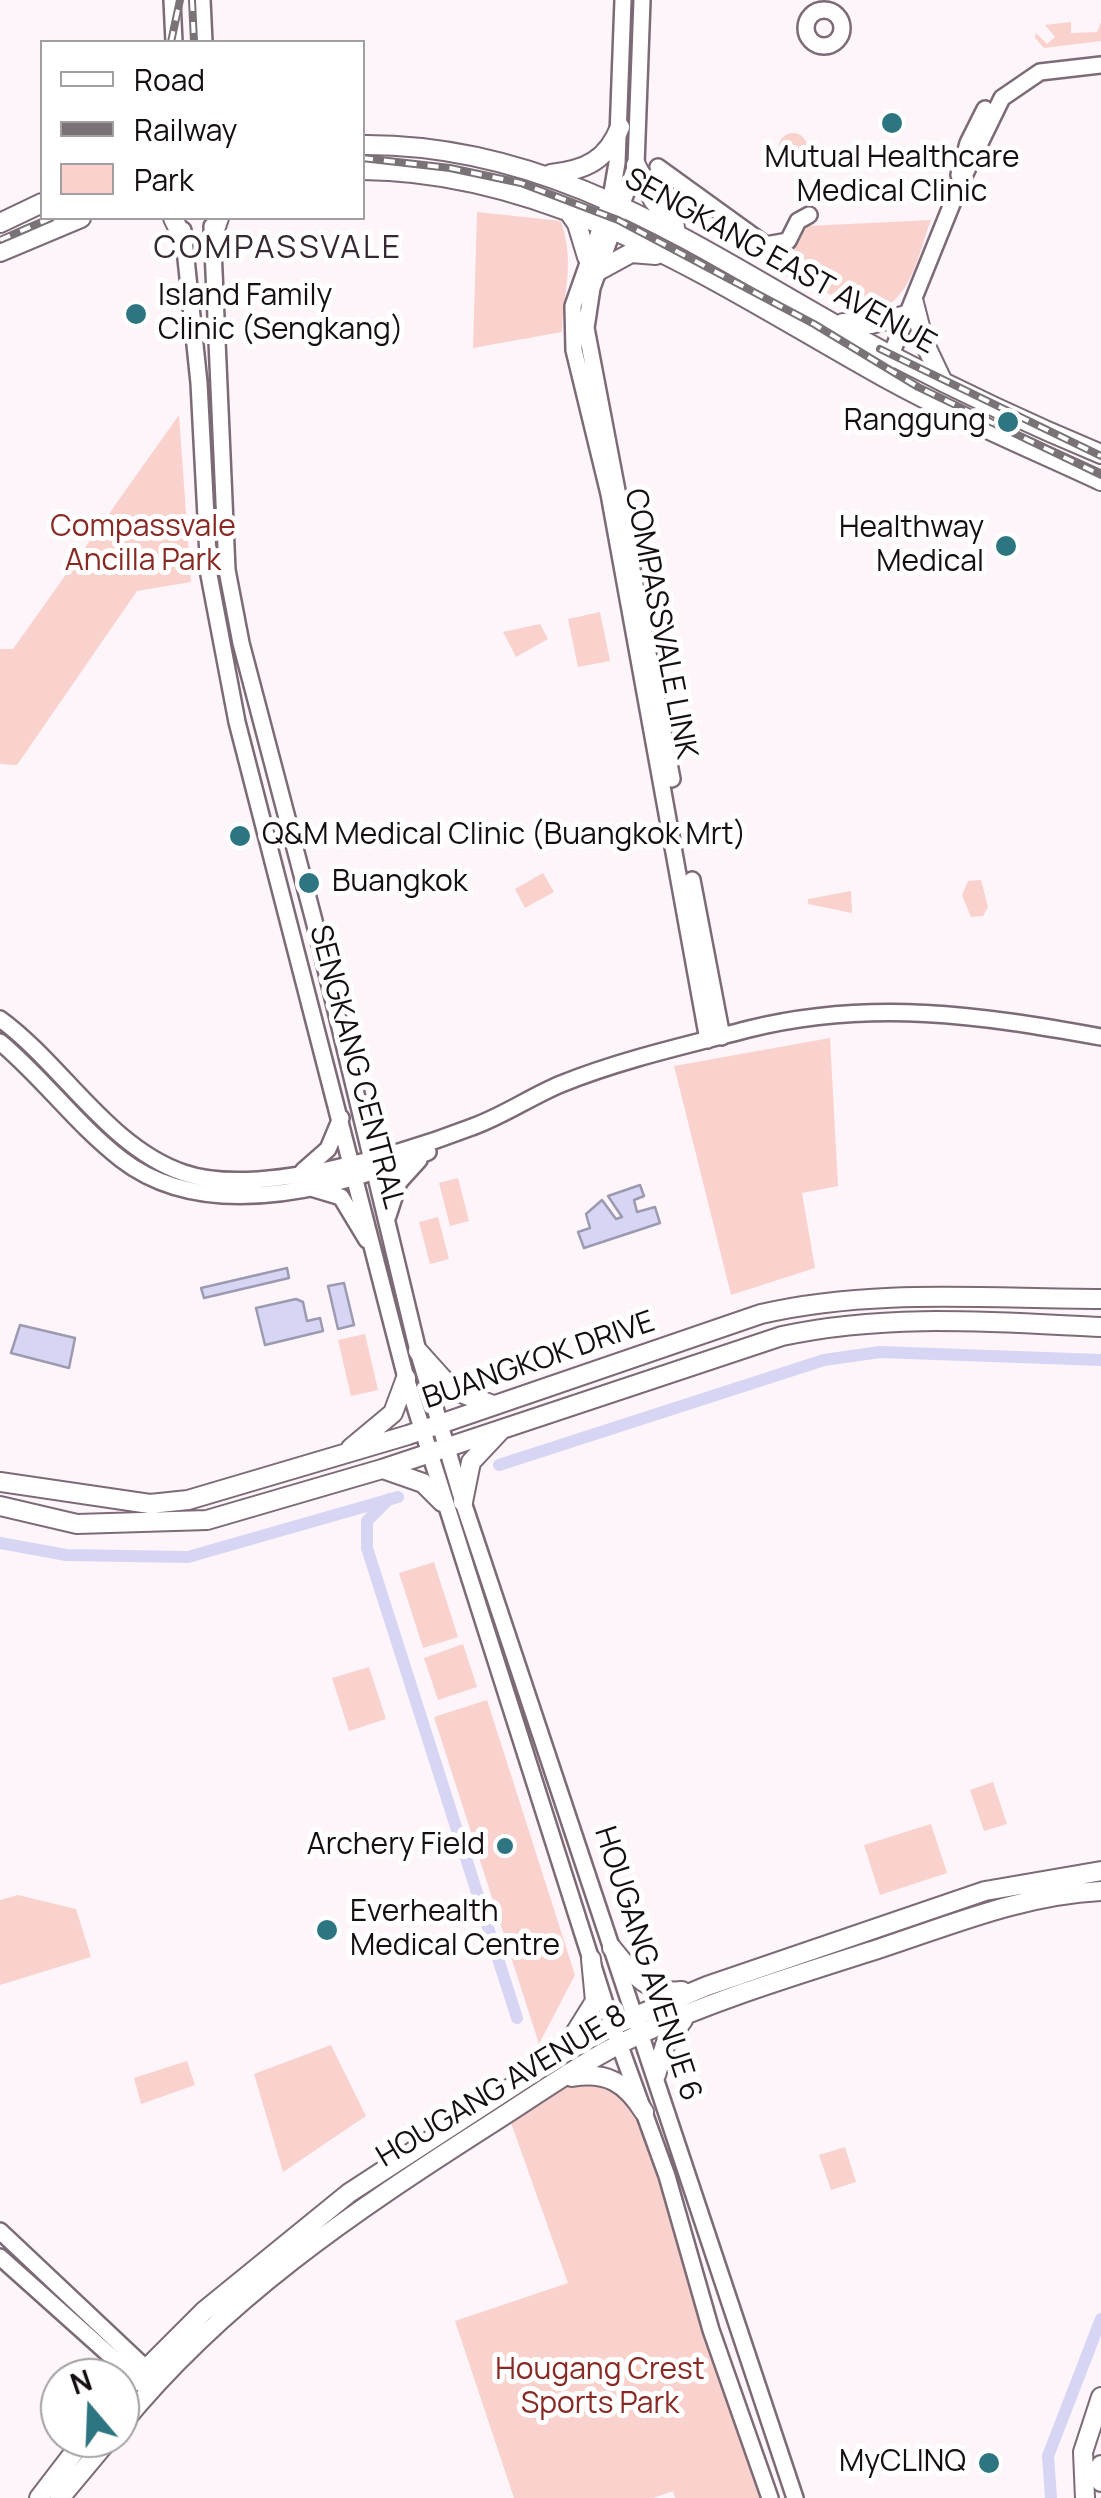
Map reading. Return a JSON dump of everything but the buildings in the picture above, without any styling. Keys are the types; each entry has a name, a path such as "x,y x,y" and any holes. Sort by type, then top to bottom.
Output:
{"main road":[{"path":"546,175 597,163 613,145 620,127"},
{"name":"SENGKANG EAST AVENUE","path":"365,145 439,151 546,175 617,201 682,234 892,356 1101,454"},
{"path":"636,164 653,200 682,234"},
{"name":"SENGKANG EAST AVENUE","path":"365,170 435,175 565,208 608,226 882,376 1101,481"},
{"path":"0,223 40,204"},
{"path":"565,208 577,224 593,264 631,252 666,257"},
{"path":"0,252 75,220"},
{"path":"174,220 184,241"},
{"path":"212,238 215,220"},
{"path":"832,321 872,324 912,308 944,382"},
{"name":"BUANGKOK DRIVE","path":"0,1482 150,1504 206,1496 338,1457 762,1314 817,1301 868,1297 1101,1299"},
{"name":"BUANGKOK DRIVE","path":"0,1506 77,1524 208,1520 382,1469 782,1336 837,1324 939,1320 1101,1327"},
{"path":"418,1351 453,1390 493,1405"},
{"path":"338,1457 392,1412 406,1378"},
{"path":"463,1502 471,1462 505,1426"},
{"path":"382,1469 423,1483 442,1502"},
{"name":"HOUGANG AVENUE 8","path":"140,2382 357,2208 562,2079 616,2036 634,2015 985,1890 1101,1870"},
{"name":"HOUGANG AVENUE 8","path":"140,2390 204,2311 348,2192 561,2054 616,2036 641,2034 985,1912 1040,1898 1101,1892"},
{"path":"612,1948 641,1982 661,1993 707,1986"},
{"path":"561,2054 595,2001 591,1959"},
{"path":"656,2074 665,2045 686,2016"},
{"path":"562,2079 591,2075 615,2080 632,2092 644,2112"},
{"path":"1085,2498 1082,2452 1101,2396"},
{"path":"39,2498 70,2458"},
{"path":"60,2498 93,2458"},
{"path":"1101,2465 1101,2482"}],"street":[{"path":"172,0 174,40"},
{"path":"202,0 204,40"},
{"path":"617,201 623,0"},
{"path":"617,201 636,164 642,0"},
{"path":"960,184 958,170 980,117 1013,78 1036,62 1101,55"},
{"path":"882,376 960,184 1002,98 1020,82 1067,66 1101,65"},
{"path":"658,167 766,246 788,242 798,221 809,215"},
{"name":"COMPASSVALE LINK","path":"617,201 573,306 574,350 608,494 715,1038"},
{"name":"SENGKANG CENTRAL","path":"182,220 200,383 208,575 238,722 406,1378 430,1426"},
{"name":"SENGKANG CENTRAL","path":"212,238 227,570 241,643 374,1166 437,1450"},
{"path":"374,1166 400,1151 476,1126 565,1082 715,1038 815,1017 930,1012 1000,1017 1101,1036"},
{"path":"6,1023 23,1061"},
{"path":"6,1023 132,1142 164,1163 185,1173 216,1178 301,1180 342,1197 378,1261"},
{"path":"0,1042 121,1159 153,1178 206,1195 355,1170 431,1151 567,1090 580,1080"},
{"path":"360,1110 376,1135 400,1151"},
{"path":"301,1180 328,1149 341,1117"},
{"path":"386,1220 399,1182 409,1167 431,1151"},
{"name":"HOUGANG AVENUE 6","path":"437,1450 442,1502 644,2112 711,2330 770,2498"},
{"name":"HOUGANG AVENUE 6","path":"437,1450 463,1502 795,2498"},
{"path":"0,2231 146,2379"},
{"path":"0,2257 146,2379"}],"green space":[{"path":"1071,22 1071,33 1097,32 1101,22 1101,41 1044,48 1035,38 1036,33 1047,44 1055,37 1045,25"},
{"path":"793,133 803,137 807,147 803,157 793,161 783,157 779,147 783,137"},
{"path":"477,212 561,221 568,264 562,332 473,348"},
{"path":"931,220 905,288 885,307 872,312 782,274 807,226"},
{"name":"Compassvale Ancilla Park","path":"179,415 191,582 137,591 17,765 0,764 0,649 13,649"},
{"path":"600,612 610,661 578,667 568,619"},
{"path":"540,624 548,639 516,657 503,632"},
{"path":"543,873 554,892 525,908 515,889"},
{"path":"981,880 988,907 983,916 971,917 962,895 968,881"},
{"path":"851,891 852,913 808,904 808,899"},
{"path":"830,1038 838,1186 802,1193 815,1268 731,1295 674,1066"},
{"path":"458,1178 469,1221 450,1226 439,1183"},
{"path":"438,1217 449,1259 430,1264 419,1222"},
{"path":"365,1334 378,1390 351,1396 338,1340"},
{"path":"434,1562 458,1637 423,1648 399,1573"},
{"path":"463,1644 477,1687 438,1700 424,1658"},
{"path":"369,1667 386,1719 349,1731 332,1678"},
{"name":"Archery Field","path":"487,1700 575,1975 539,2044 434,1717"},
{"path":"993,1782 1007,1824 984,1831 970,1790"},
{"path":"931,1824 947,1873 880,1895 864,1845"},
{"path":"18,1895 76,1909 91,1957 0,1985 0,1900"},
{"path":"331,2045 366,2116 283,2172 254,2074"},
{"path":"187,2061 195,2085 141,2104 134,2078"},
{"name":"Hougang Crest Sports Park","path":"603,2081 632,2101 762,2498 675,2498 673,2491 653,2498 514,2498 455,2321 568,2283 510,2120 565,2084"},
{"path":"845,2147 856,2182 831,2190 819,2155"}],"water":[{"path":"640,1185 644,1196 634,1200 637,1212 655,1207 660,1223 584,1248 578,1232 590,1228 586,1214 602,1200 616,1219 622,1217 608,1196"},
{"path":"287,1268 289,1278 204,1298 201,1288"},
{"path":"344,1283 354,1325 338,1329 328,1286"},
{"path":"296,1299 303,1302 307,1321 320,1318 323,1331 265,1345 256,1308"},
{"path":"20,1325 75,1338 69,1368 11,1353"}],"waterway":[{"path":"499,1465 824,1360 880,1352 1101,1360"},
{"path":"0,1543 66,1555 188,1557 398,1497"},
{"path":"389,1499 367,1521 367,1548 517,2018"},
{"path":"1051,2498 1048,2456 1101,2319"}],"railway":[{"path":"171,40 180,0"},
{"path":"192,0 194,40"},
{"path":"365,158 450,168 521,183 618,220 814,324 918,387 1101,475"},
{"path":"0,240 46,220"},
{"path":"880,349 1101,456"}],"place":[{"name":"Mutual Healthcare Medical Clinic","path":"892,123"},
{"name":"Island Family Clinic (Sengkang)","path":"136,314"},
{"name":"Ranggung","path":"1008,422"},
{"name":"Healthway Medical","path":"1006,546"},
{"name":"Q&M Medical Clinic (Buangkok Mrt)","path":"240,836"},
{"name":"Buangkok","path":"309,883"},
{"name":"Archery Field","path":"505,1846"},
{"name":"Everhealth Medical Centre","path":"327,1930"},
{"name":"MyCLINQ","path":"989,2463"}],"district":[{"name":"COMPASSVALE","path":"278,249"}]}
